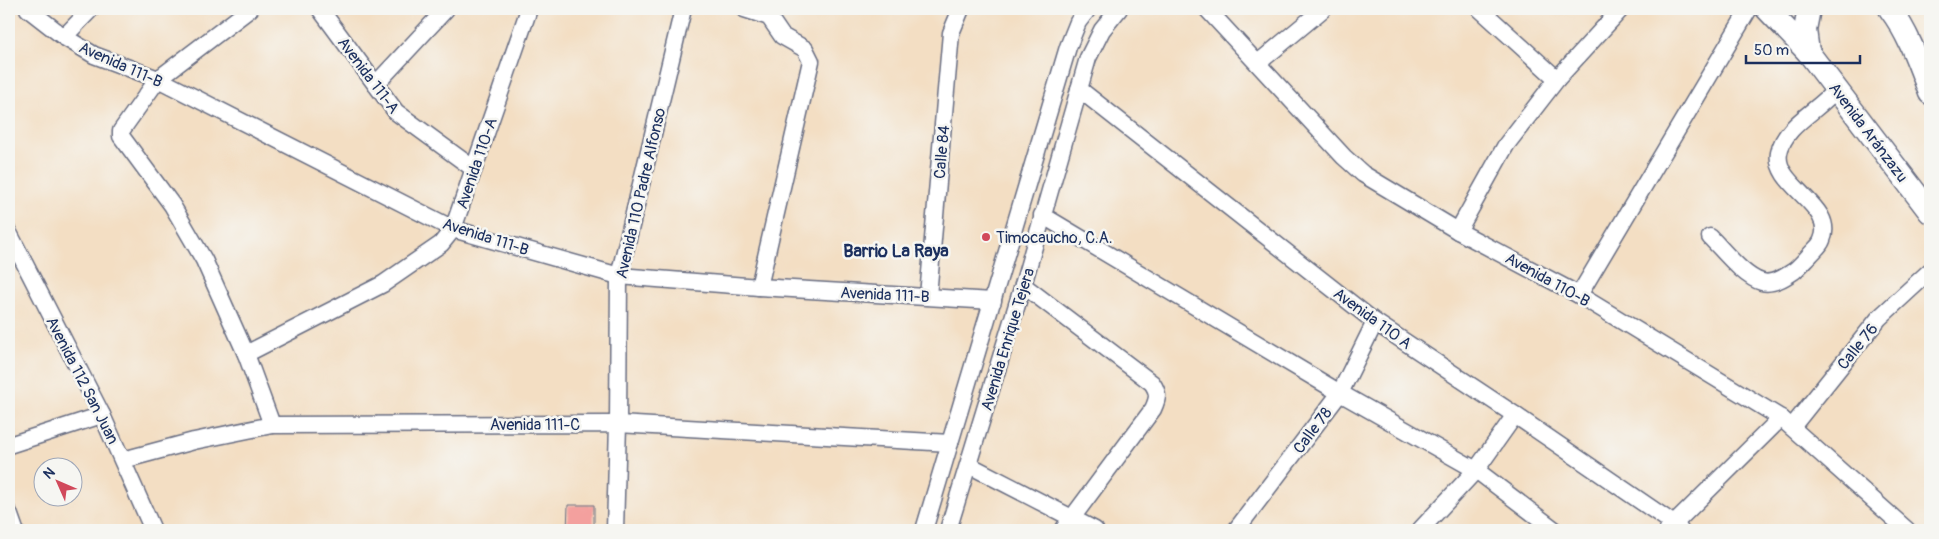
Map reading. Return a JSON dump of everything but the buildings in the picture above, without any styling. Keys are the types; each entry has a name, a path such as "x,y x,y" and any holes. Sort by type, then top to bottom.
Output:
{"main road":[{"name":"Avenida Aránzazu","path":"1767,9 1808,52 1930,212"},
{"path":"1808,9 1805,30 1808,52"},
{"path":"1890,9 1900,23 1915,53 1930,93"}],"street":[{"name":"Avenida 111-B","path":"28,9 64,38 94,55 158,79 453,229 618,276 759,287 993,301"},
{"path":"64,38 91,9"},
{"path":"250,9 158,79 121,131 121,136 123,142 172,205 188,229 246,354 272,425"},
{"name":"Avenida 111-A","path":"320,9 376,84 390,106 402,118 474,169"},
{"path":"376,84 446,9"},
{"name":"Avenida 110-A","path":"246,354 383,284 441,244 453,229 529,9"},
{"name":"Avenida 110 Padre Alfonso","path":"615,530 618,424 618,276 683,9"},
{"path":"744,9 766,15 772,19 782,36 805,48 811,60 759,287"},
{"name":"Calle 84","path":"928,296 951,33 961,9"},
{"name":"Avenida Enrique Tejera","path":"924,530 1068,47 1078,22 1088,9"},
{"name":"Avenida Enrique Tejera","path":"948,530 1024,285 1042,215 1088,58 1102,30 1118,9"},
{"name":"Avenida 110-B","path":"1207,9 1344,157 1363,174 1458,231 1579,295 1787,422 1908,530"},
{"path":"1258,63 1323,9"},
{"path":"1480,9 1557,79"},
{"path":"1458,231 1506,145 1557,79 1621,9"},
{"path":"1579,295 1749,9"},
{"name":"Avenida 110 A","path":"1079,89 1375,322 1515,415 1674,528"},
{"path":"1710,237 1750,276 1767,283 1782,278 1796,269 1822,242 1824,234 1821,217 1785,175 1778,155 1782,142 1792,129 1831,96 1836,89"},
{"path":"1042,215 1340,393 1476,470 1556,530"},
{"name":"Avenida 112 San Juan","path":"9,233 102,415 153,530"},
{"name":"Calle 76","path":"1674,528 1787,422 1879,318 1930,271"},
{"path":"1024,285 1152,383 1157,390 1158,399 1153,410 1068,525"},
{"name":"Calle 78","path":"1236,530 1340,393 1375,322"},
{"path":"9,445 102,415"},
{"path":"1420,530 1476,470 1515,415"},
{"name":"Avenida 111-C","path":"123,460 194,440 272,425 618,424 950,444"},
{"path":"969,465 1068,525 1095,530"},
{"path":"9,513 15,530"}],"place":[{"name":"Timocaucho, C.A.","path":"986,237"}],"district":[{"name":"Barrio La Raya","path":"896,251"}]}
